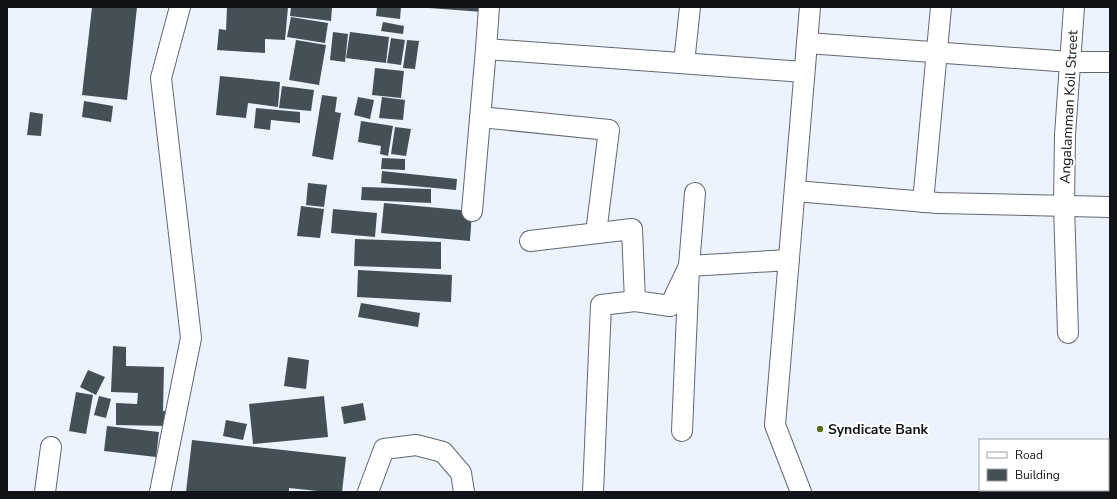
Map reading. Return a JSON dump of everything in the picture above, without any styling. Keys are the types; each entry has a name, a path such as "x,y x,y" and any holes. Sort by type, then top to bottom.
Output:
{"street":[{"path":"160,492 191,338 161,78 180,7"},
{"path":"472,211 489,7"},
{"path":"684,63 690,7"},
{"path":"800,492 775,426 810,7"},
{"path":"923,202 941,7"},
{"name":"Angalamman Koil Street","path":"1068,333 1064,206 1065,136 1074,7"},
{"path":"807,43 1071,62 1110,62"},
{"path":"486,49 804,72"},
{"path":"480,117 609,130 596,233"},
{"path":"795,191 938,203 1110,207"},
{"path":"682,431 689,266 695,193"},
{"path":"530,241 632,229 635,301"},
{"path":"689,266 789,260"},
{"path":"593,492 601,304 635,301 670,306 689,266"},
{"path":"368,492 384,450 416,445 442,452 461,473 464,492"},
{"path":"45,492 51,447"}],"building":[{"path":"92,7 137,7 127,100 82,95"},
{"path":"227,7 288,7 285,40 265,39 265,53 217,50 219,29 226,30"},
{"path":"291,7 332,7 331,21 290,16"},
{"path":"377,7 401,7 400,19 376,16"},
{"path":"429,7 484,7 483,12"},
{"path":"291,17 328,23 325,43 287,37"},
{"path":"383,22 404,26 403,34 381,31"},
{"path":"333,32 348,34 345,62 330,60"},
{"path":"350,32 389,37 386,63 346,58"},
{"path":"391,38 405,40 401,65 387,63"},
{"path":"296,40 326,45 319,85 289,80"},
{"path":"407,40 419,41 415,69 403,68"},
{"path":"375,68 404,71 401,98 372,95"},
{"path":"220,76 280,82 278,107 248,103 246,118 216,115"},
{"path":"282,86 314,90 311,111 279,108"},
{"path":"322,95 337,97 335,112 341,113 333,160 312,156"},
{"path":"358,97 374,100 370,119 354,115"},
{"path":"382,97 405,100 403,120 379,118"},
{"path":"84,101 113,106 111,122 82,117"},
{"path":"256,108 300,112 300,123 271,120 270,130 254,128"},
{"path":"30,112 43,114 41,136 27,135"},
{"path":"361,121 393,126 388,156 380,154 381,146 358,142"},
{"path":"395,127 411,129 406,156 391,154"},
{"path":"382,158 405,159 405,170 381,169"},
{"path":"382,171 457,179 456,190 381,183"},
{"path":"308,183 327,185 324,207 306,205"},
{"path":"362,187 431,189 431,203 361,200"},
{"path":"384,203 472,211 470,241 381,233"},
{"path":"301,206 324,209 320,238 297,236"},
{"path":"333,209 377,213 375,237 331,233"},
{"path":"355,239 441,242 441,269 354,266"},
{"path":"358,270 452,275 451,302 357,297"},
{"path":"361,303 420,313 418,327 358,317"},
{"path":"113,346 126,347 126,366 164,367 163,411 167,411 167,426 116,425 116,403 137,404 138,393 111,392"},
{"path":"288,357 309,360 306,389 284,386"},
{"path":"88,370 105,377 96,395 80,387"},
{"path":"76,392 93,395 86,434 69,431"},
{"path":"99,396 111,399 106,418 94,415"},
{"path":"324,396 328,437 253,444 249,404"},
{"path":"363,403 366,420 344,424 341,407"},
{"path":"226,420 247,424 243,440 223,436"},
{"path":"107,426 159,432 156,457 104,451"},
{"path":"192,440 346,457 342,492 289,488 289,492 186,492"}],"place":[{"name":"Syndicate Bank","path":"820,429"}]}
